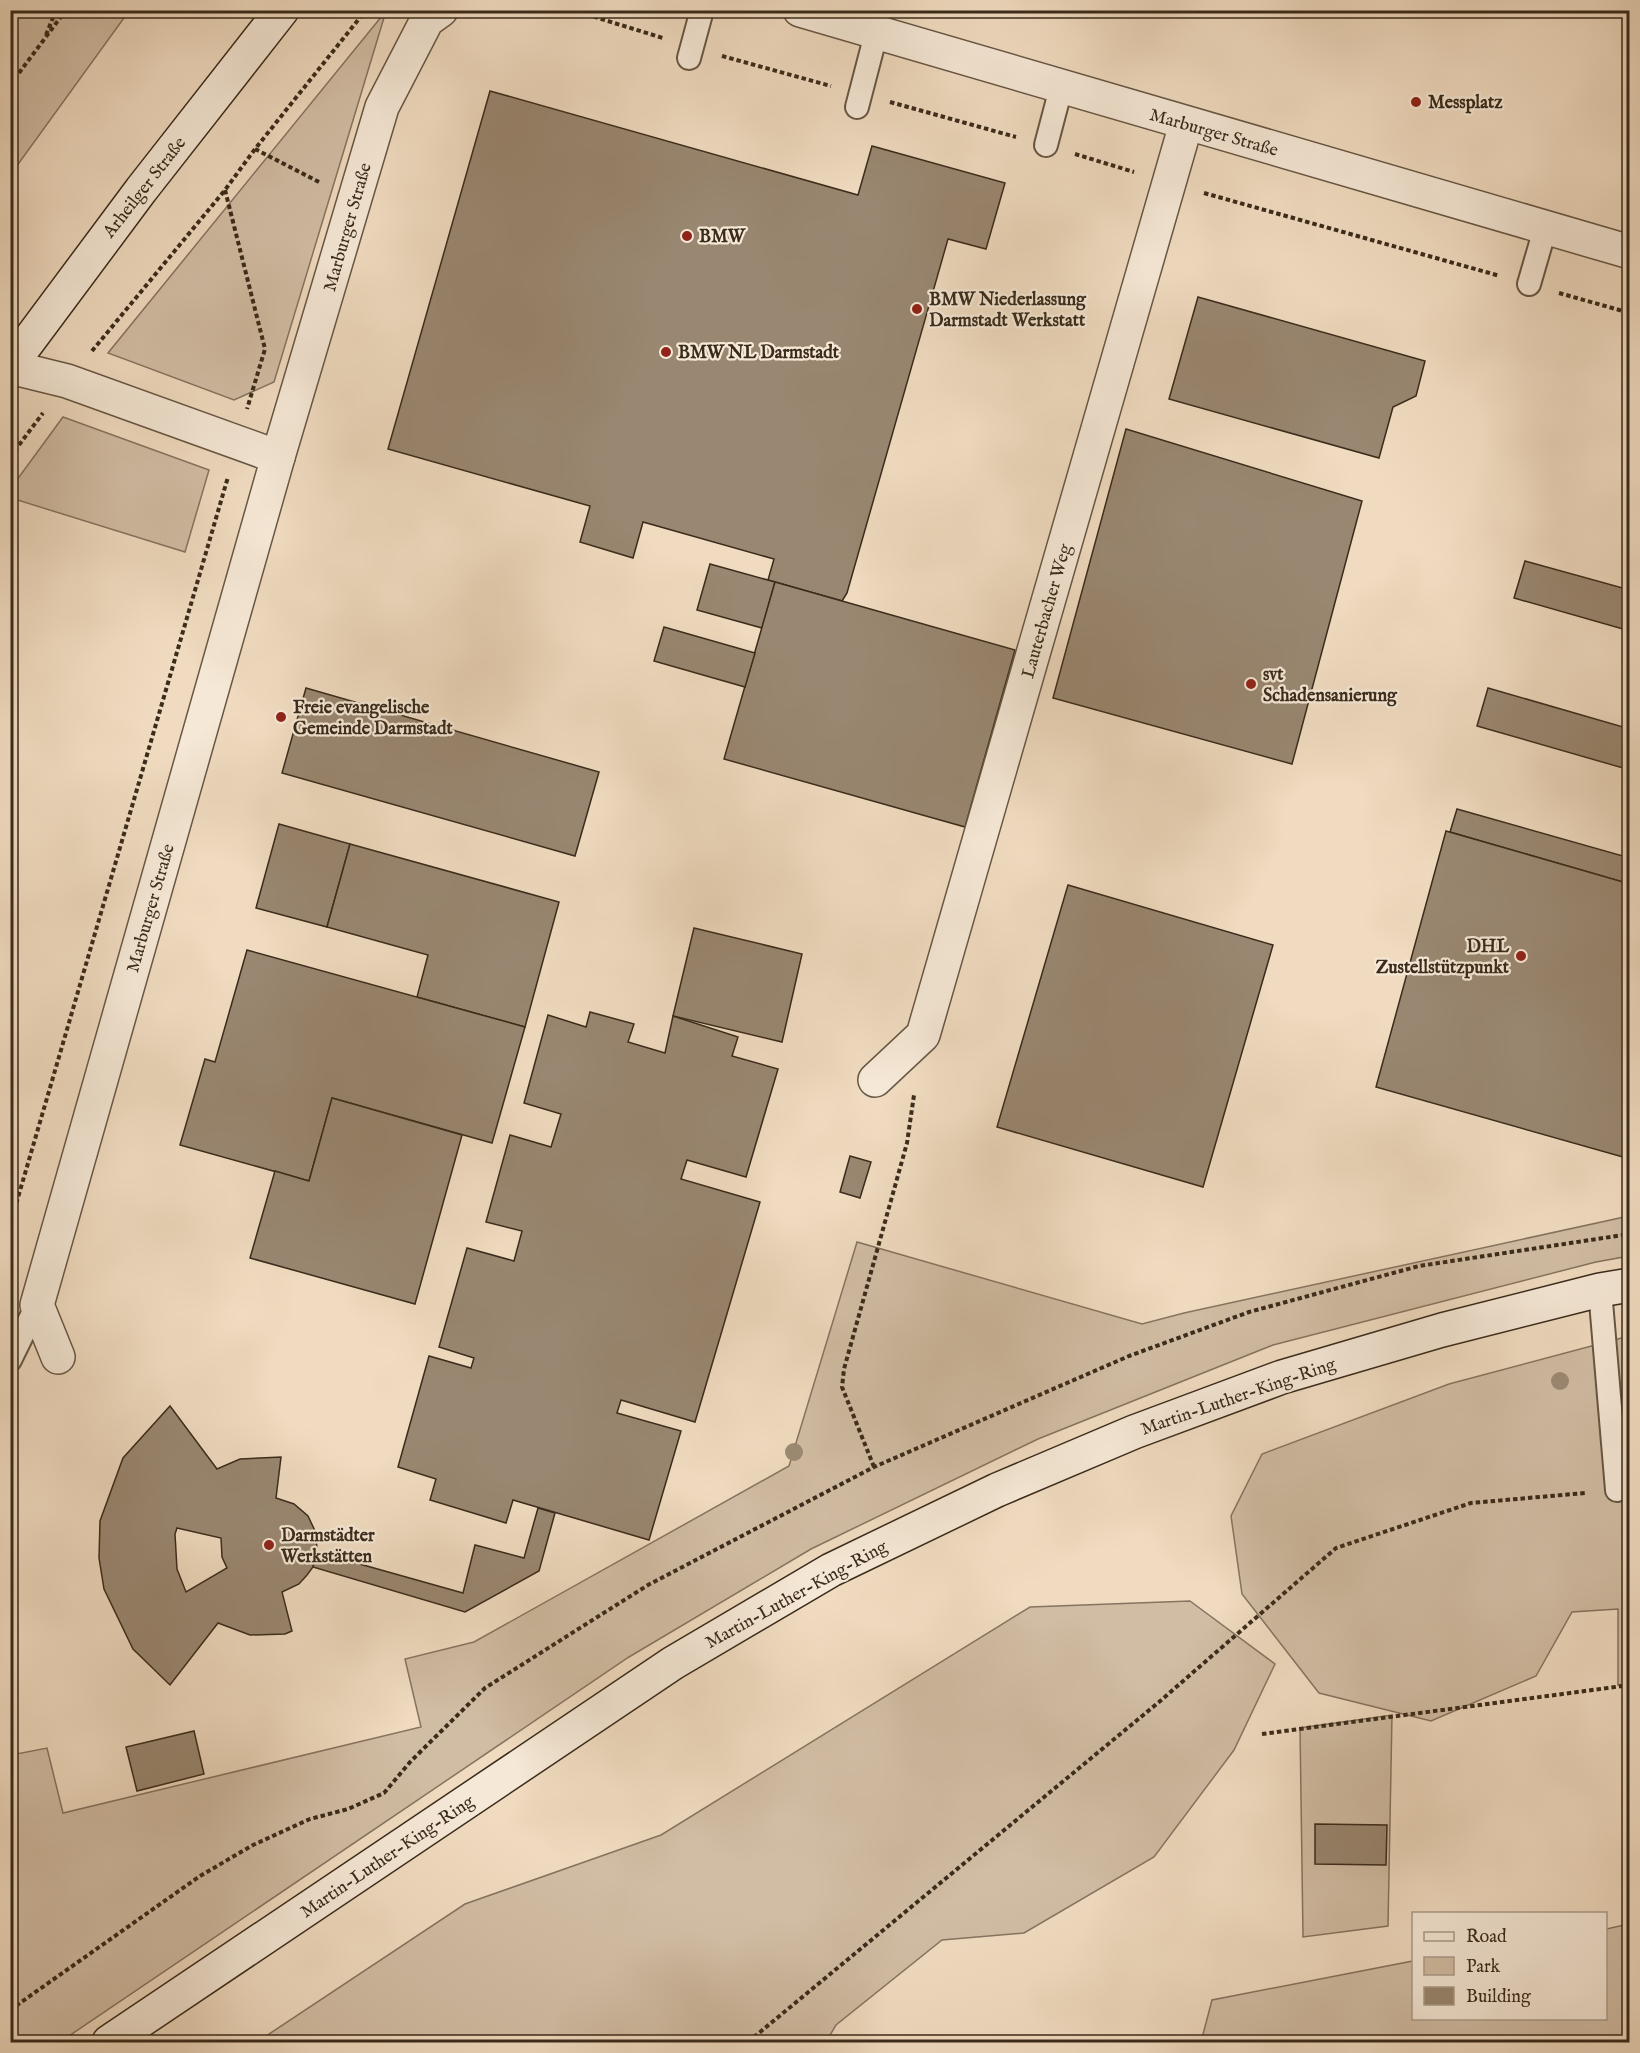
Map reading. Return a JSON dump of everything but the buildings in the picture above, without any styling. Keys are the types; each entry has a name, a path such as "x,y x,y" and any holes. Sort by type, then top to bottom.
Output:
{"street":[{"name":"Arheilger Straße","path":"10,367 141,190 282,10"},
{"name":"Marburger Straße","path":"36,1305 278,457 382,106 427,20 441,10"},
{"name":"Marburger Straße","path":"800,10 1629,252"},
{"name":"Lauterbacher Weg","path":"875,1080 923,1035 1186,124"},
{"path":"10,367 67,381 278,457"},
{"name":"Martin-Luther-King-Ring","path":"109,2043 673,1663 831,1570 997,1490 1134,1432 1282,1377 1442,1330 1615,1288"},
{"path":"36,1305 58,1357"}],"lane":[{"path":"691,52 702,10"},
{"path":"859,101 876,34"},
{"path":"1046,145 1061,88"},
{"path":"1529,284 1545,229"},
{"path":"1615,1288 1617,1490"},
{"path":"10,1360 36,1305"}],"path":[{"path":"44,42 56,10"},
{"path":"10,86 66,10"},
{"path":"10,458 67,381 225,190 366,10"},
{"path":"572,10 691,52 859,101 1046,145 1170,183 1629,313"},
{"path":"255,149 355,201"},
{"path":"10,1225 265,349 225,190"},
{"path":"873,1467 842,1387 844,1369 907,1143 915,1089"},
{"path":"748,2043 1159,1702 1336,1548 1471,1503 1617,1490"},
{"path":"1262,1734 1629,1685"}],"green space":[{"path":"10,11 129,11 11,174"},
{"path":"386,11 274,382 234,400 108,353"},
{"path":"63,417 209,470 185,552 11,498 11,488"},
{"path":"1629,1216 1629,1256 1596,1262 1273,1345 1038,1439 811,1549 629,1657 60,2042 11,2042 11,1755 47,1748 63,1813 421,1727 405,1659 474,1642 789,1466 857,1242 1142,1324"},
{"path":"1629,1336 1629,1684 1618,1685 1618,1609 1572,1612 1536,1676 1431,1721 1319,1693 1242,1594 1231,1516 1262,1454 1449,1384"},
{"path":"1190,1601 1275,1664 1234,1750 1154,1857 1024,1933 942,1940 836,2025 826,2042 257,2042 465,1904 661,1835 1030,1607"},
{"path":"1392,1715 1388,1926 1303,1937 1300,1728"},
{"path":"1629,1924 1629,2042 1201,2042 1212,2000 1412,1961 1412,2020 1607,2020 1607,1929"}],"place":[{"name":"Messplatz","path":"1416,102"},
{"name":"BMW","path":"687,236"},
{"name":"BMW Niederlassung Darmstadt Werkstatt","path":"917,309"},
{"name":"BMW NL Darmstadt","path":"666,352"},
{"name":"svt Schadensanierung","path":"1251,684"},
{"name":"Freie evangelische Gemeinde Darmstadt","path":"281,717"},
{"name":"DHL Zustellstützpunkt","path":"1521,956"},
{"name":"Darmstädter Werkstätten","path":"269,1545"}]}
